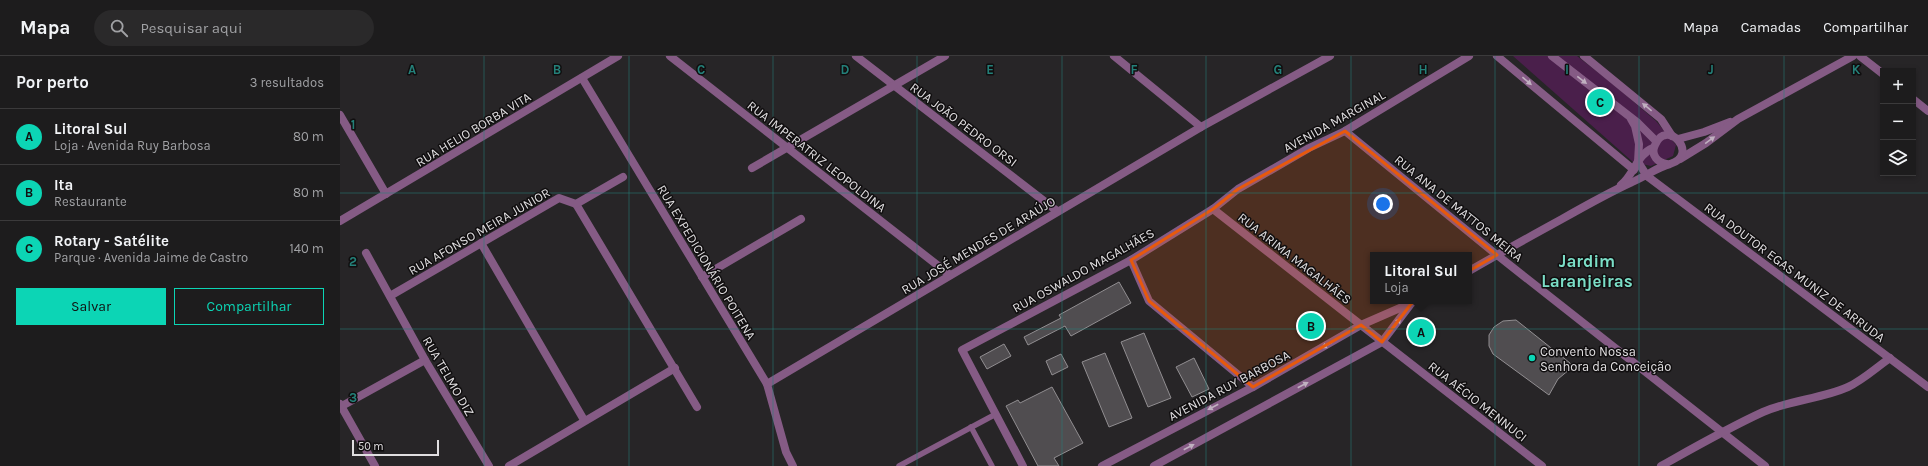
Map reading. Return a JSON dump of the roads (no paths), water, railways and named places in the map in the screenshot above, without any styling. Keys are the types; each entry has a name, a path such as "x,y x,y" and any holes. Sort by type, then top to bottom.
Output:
{"street":[{"name":"RUA HELIO BORBA VITA","path":"340,221 618,56"},
{"name":"RUA IMPERATRIZ LEOPOLDINA","path":"670,56 950,275"},
{"name":"RUA JOÃO PEDRO ORSI","path":"856,56 1058,211"},
{"path":"752,168 945,56"},
{"path":"1114,56 1201,126"},
{"path":"1319,58 1330,56"},
{"name":"AVENIDA MARGINAL","path":"1214,209 1238,189 1309,148 1346,131 1469,56"},
{"path":"1497,56 1634,170"},
{"path":"1552,56 1645,129 1655,144 1655,157 1667,164"},
{"path":"1584,56 1661,119 1682,145 1683,152 1680,159"},
{"path":"1472,269 1615,190 1680,159 1706,143 1738,119 1852,56"},
{"path":"1860,56 1880,72"},
{"name":"RUA JOSÉ MENDES DE ARAÚJO","path":"767,384 1201,126 1319,58"},
{"name":"RUA EXPEDICIONÁRIO POITENA","path":"582,78 767,384 786,452 793,466"},
{"path":"1916,101 1928,111"},
{"path":"340,115 386,194"},
{"path":"1630,118 1636,130 1639,144 1638,162 1647,176"},
{"path":"1615,190 1634,170 1645,152 1663,136 1675,137 1704,132 1738,119"},
{"name":"RUA ANA DE MATTOS MEIRA","path":"1346,131 1497,255 1765,466"},
{"name":"RUA DOUTOR EGAS MUNIZ DE ARRUDA","path":"1647,176 1928,387"},
{"path":"623,177 576,204 697,407"},
{"name":"RUA AFONSO MEIRA JUNIOR","path":"390,296 559,198 576,204"},
{"name":"RUA OSWALDO MAGALHÃES","path":"996,414 962,350 1130,260 1214,209"},
{"name":"RUA ARIMA MAGALHÃES","path":"1214,209 1361,325"},
{"path":"702,277 801,220"},
{"path":"481,243 584,420"},
{"name":"RUA TELMO DIZ","path":"366,253 425,360 489,466"},
{"path":"1130,260 1149,301 1253,387"},
{"name":"AVENIDA RUY BARBOSA","path":"1102,466 1253,387 1361,325 1412,304"},
{"name":"AVENIDA RUY BARBOSA","path":"1154,466 1382,342 1413,304"},
{"name":"RUA AÉCIO MENNUCI","path":"1361,325 1542,466"},
{"path":"1661,466 1723,432 1764,412 1849,386 1890,358"},
{"path":"375,466 341,406 425,360"},
{"path":"509,466 584,420 675,368"},
{"path":"996,414 1023,466"}],"lane":[{"path":"899,466 996,414"},
{"path":"971,427 992,466"}],"place":[{"name":"Rotary - Satélite","path":"1600,102"},
{"name":"Ita","path":"1311,326"},
{"name":"Litoral Sul","path":"1421,332"},
{"name":"Convento Nossa Senhora da Conceição","path":"1532,358"}],"district":[{"name":"Jardim Laranjeiras","path":"1587,271"}]}
